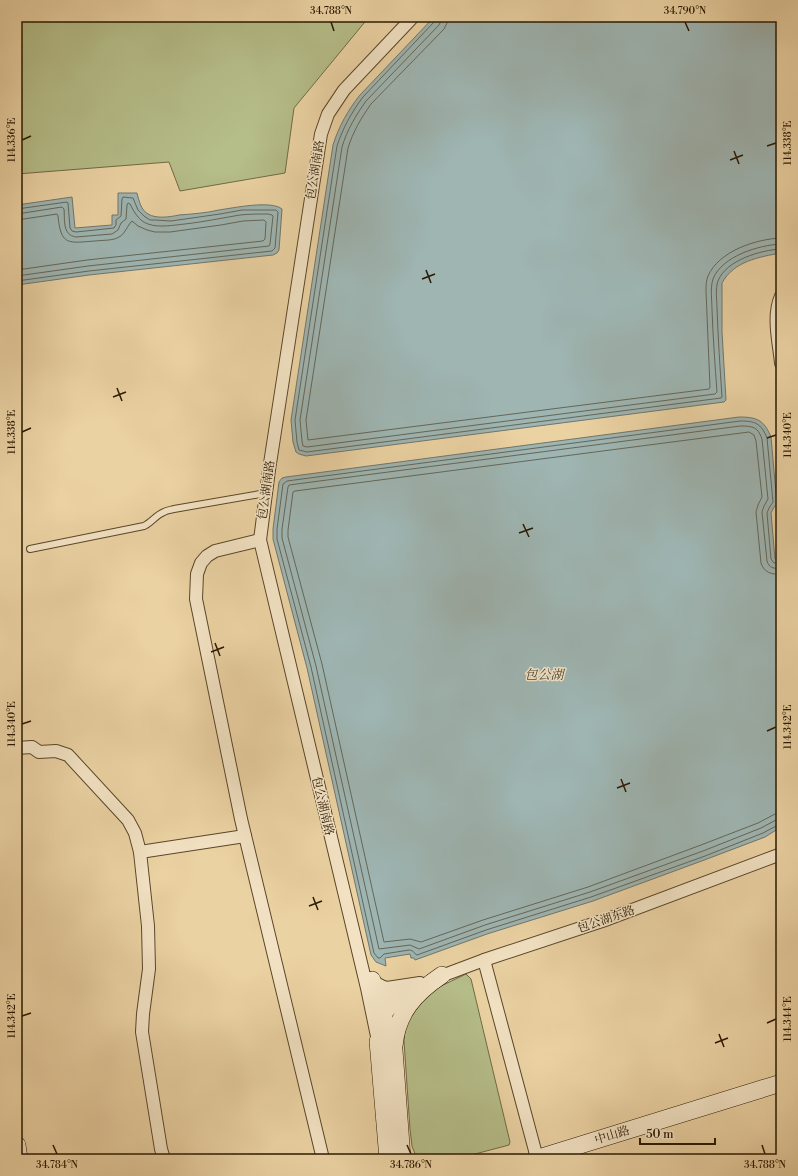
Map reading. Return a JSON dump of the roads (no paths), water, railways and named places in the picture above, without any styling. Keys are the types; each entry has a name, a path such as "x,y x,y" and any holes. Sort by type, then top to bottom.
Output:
{"main road":[{"path":"402,1159 394,1050 395,1038 397,1025 414,998 427,983"},
{"path":"372,988 384,1017 394,1050"},
{"path":"378,1041 388,1159"},
{"name":"中山路","path":"536,1159 781,1083"},
{"name":"中山路","path":"575,1159 781,1095"},
{"path":"17,1145 19,1159"}],"street":[{"name":"包公湖南路","path":"372,988 368,976 359,961 260,540 321,134 328,114 344,90 413,17"},
{"path":"781,296 777,311 777,325 781,363"},
{"path":"260,540 215,551 207,556 201,563 197,574 196,599 245,836 323,1159"},
{"path":"17,748 32,747 39,752 56,751 68,755 128,820 135,833 140,852 148,926 149,970 142,1032 161,1149 164,1159"},
{"path":"140,852 245,836"},
{"name":"包公湖东路","path":"378,1041 378,1030 384,1017 395,1005 427,983 484,960 608,919 781,854"},
{"path":"484,960 536,1159"},
{"path":"378,1041 372,988 392,996 427,983"},
{"name":"包公湖东路","path":"372,988 376,984 387,988 427,983"}],"lane":[{"path":"30,549 144,526 164,512 174,509 266,493"}],"water":[{"path":"434,17 781,17 781,253 756,258 740,265 727,276 722,283 722,332 726,400 724,402 306,456 296,452 293,442 291,420 333,145 344,118 360,95"},
{"path":"118,193 137,193 144,210 151,216 159,217 204,213 252,205 277,206 282,209 279,250 273,255 89,275 17,285 17,205 72,197 75,228 112,225 112,215 118,215"},
{"name":"包公湖","path":"739,417 755,419 763,423 771,437 777,505 771,513 775,559 781,559 781,827 765,837 593,901 487,934 415,960 414,958 411,958 410,954 385,958 386,966 376,962 371,955 307,668 273,539 279,482 282,478 286,477"}]}
